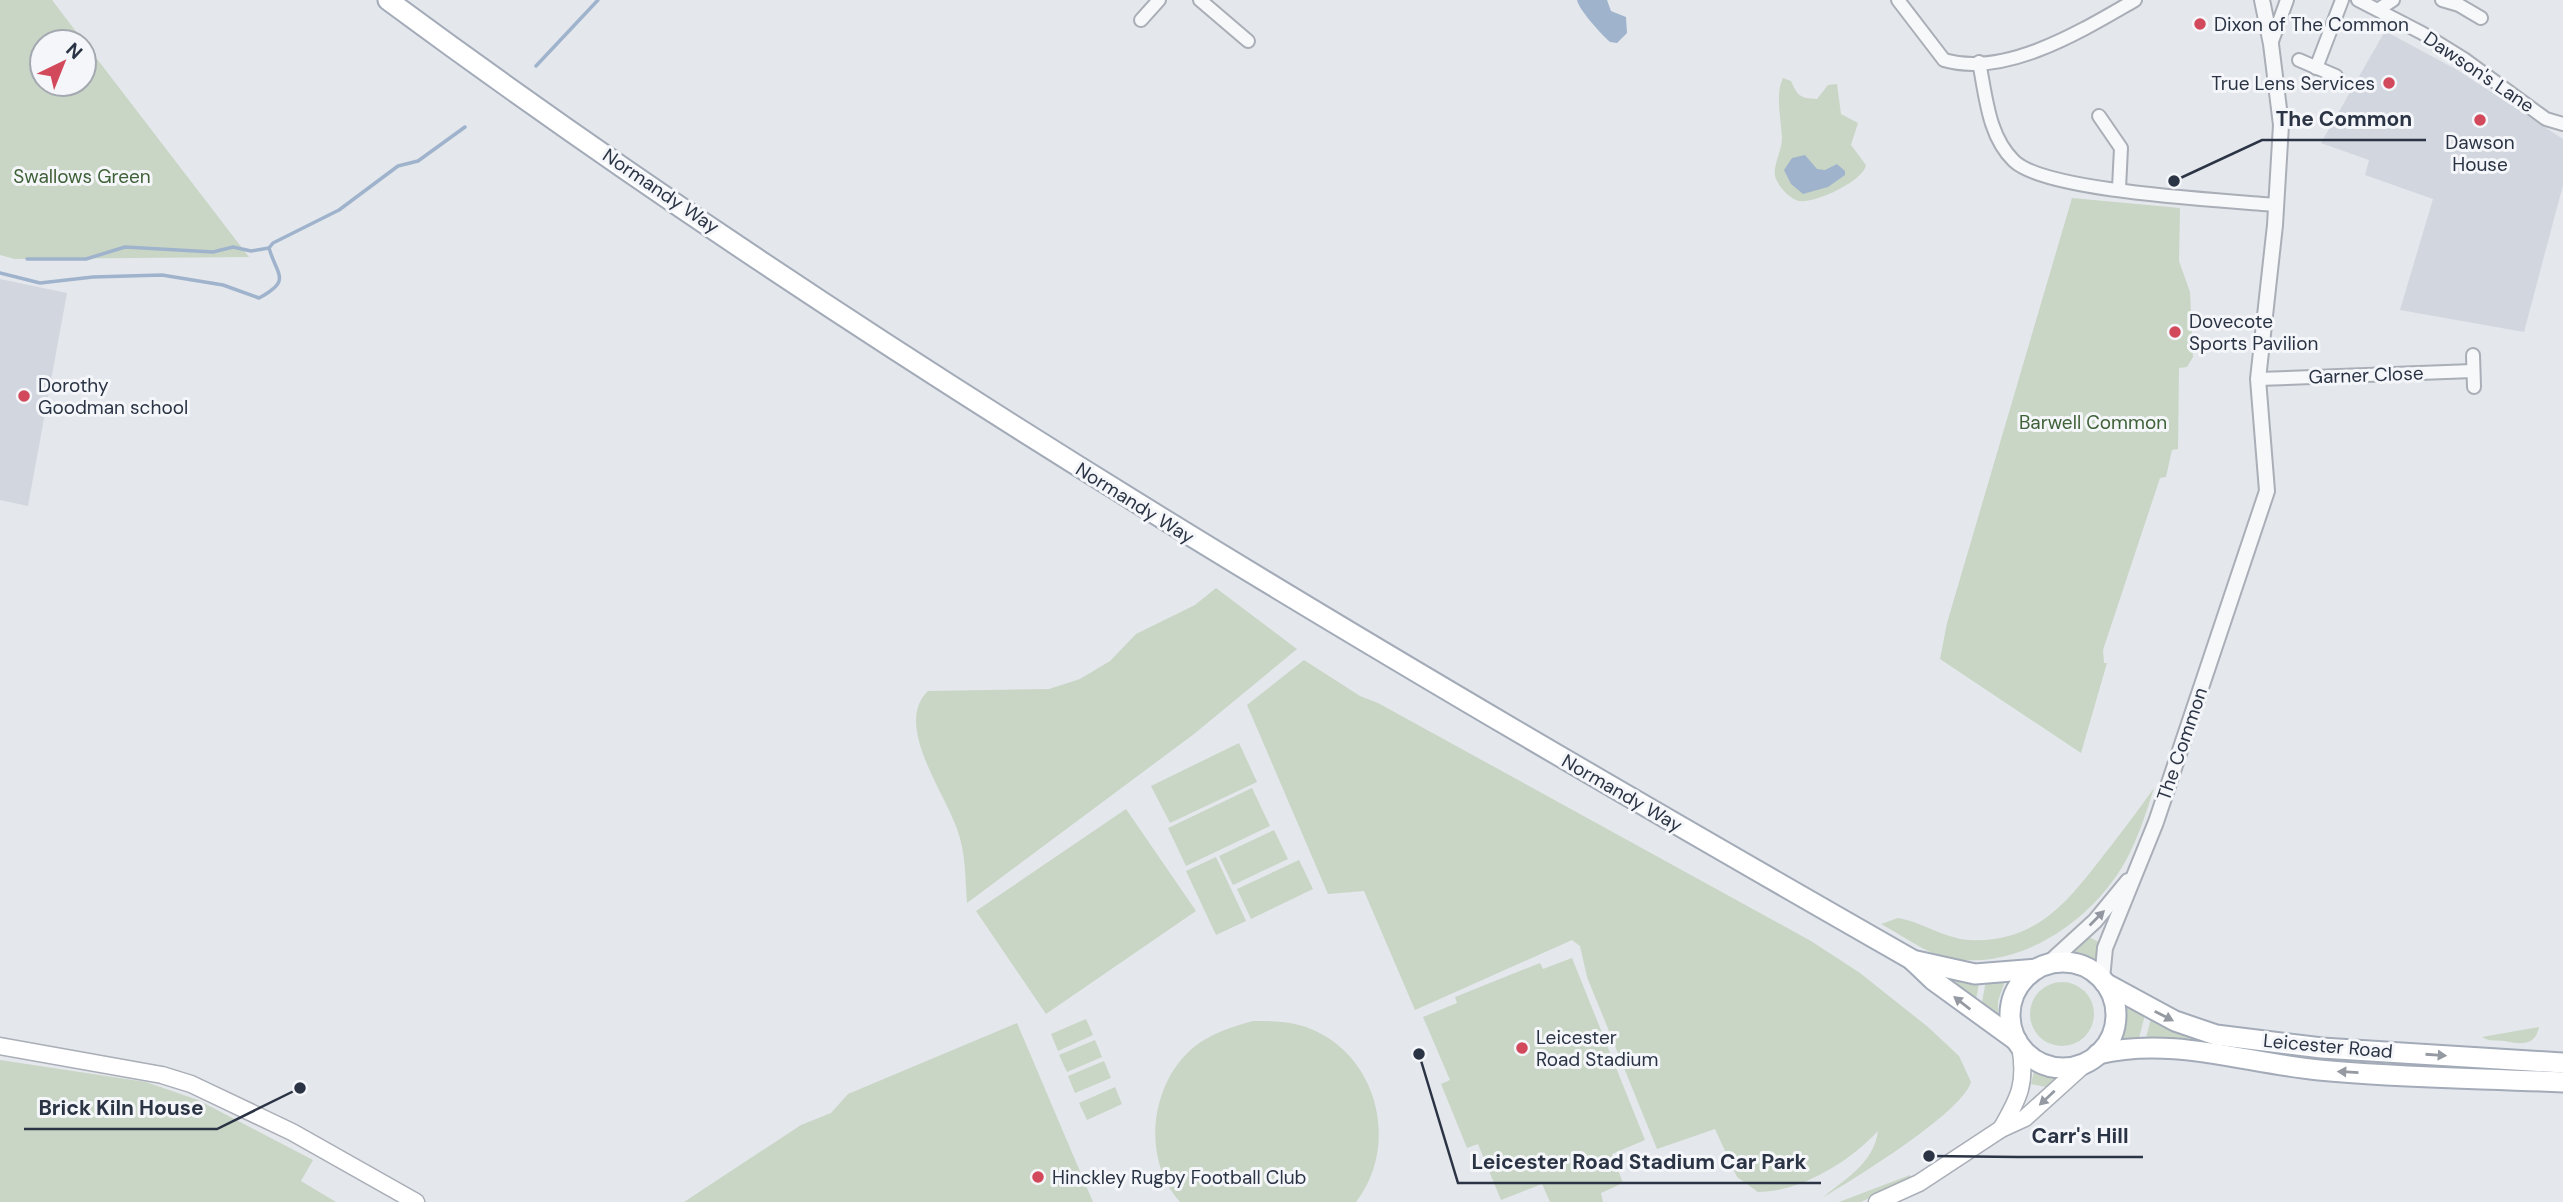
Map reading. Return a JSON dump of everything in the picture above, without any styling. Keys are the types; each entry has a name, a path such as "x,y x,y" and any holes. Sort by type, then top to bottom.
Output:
{"main road":[{"name":"Normandy Way","path":"388,0 514,91 909,358 1240,569 1911,959 1933,980 2018,1044"},
{"name":"Normandy Way","path":"1911,959 1975,974 2042,966"},
{"path":"1877,1202 1919,1183 2001,1129 2025,1118 2093,1058 2113,1030 2116,1013 2104,981 2077,964 2042,966 2017,987 2011,1002 2010,1022 2018,1044 2023,1080 2019,1098 2001,1129"},
{"name":"Leicester Road","path":"2104,981 2175,1021 2216,1035 2322,1048 2563,1063"},
{"path":"2018,1044 2036,1061 2051,1066 2067,1068 2093,1058"},
{"path":"0,1046 162,1075 191,1084 292,1132 416,1202"},
{"name":"Leicester Road","path":"2093,1058 2124,1048 2172,1047 2318,1070 2563,1082"}],"street":[{"path":"1141,20 1159,0"},
{"path":"1200,0 1248,41"},
{"path":"1898,0 1944,60 1979,62 2028,56 2135,0"},
{"name":"The Common","path":"2104,981 2105,948 2138,865 2267,491 2258,379 2281,125 2271,44 2262,0"},
{"path":"2271,44 2287,0"},
{"path":"2316,68 2342,0"},
{"name":"Dawson's Lane","path":"2358,0 2379,9 2464,59 2546,119 2563,124"},
{"path":"2379,9 2392,0"},
{"path":"2442,0 2459,5 2481,18"},
{"path":"2299,60 2336,76"},
{"path":"1979,62 1990,119 2013,160 2048,179 2275,205"},
{"path":"2099,116 2121,148 2119,188"},
{"path":"2473,355 2474,387"},
{"name":"Garner Close","path":"2258,379 2473,371"},
{"name":"The Common","path":"2042,966 2113,902 2138,865"}],"shaded area":[{"path":"2385,31 2459,71 2563,139 2563,185 2524,332 2400,310 2433,199 2365,175 2369,160 2321,143"},
{"name":"Dorothy Goodman school","path":"0,279 67,293 28,506 0,500"}],"green space":[{"name":"Swallows Green","path":"0,0 52,0 73,28 28,28 28,98 98,98 98,60 249,257 15,259 0,255"},
{"path":"1783,78 1791,81 1800,95 1811,99 1817,99 1828,85 1837,84 1841,114 1858,123 1851,145 1866,165 1863,172 1847,185 1815,199 1795,200 1776,179 1775,169 1782,142 1779,99"},
{"name":"Barwell Common","path":"2072,198 2180,208 2179,261 2190,292 2193,357 2187,367 2179,368 2178,449 2172,450 2166,477 2160,478 2103,650 2104,663 2107,663 2081,753 1940,659 1947,623"},
{"path":"1216,588 1297,649 1194,734 967,903 960,838 919,740 916,721 919,705 928,691 1049,689 1080,679 1110,661 1136,634 1195,605"},
{"path":"1304,660 1360,696 1378,703 1811,941 1860,973 1928,1027 1959,1056 1971,1082 1963,1095 1948,1111 1905,1144 1822,1198 1865,1161 1878,1131 1824,1173 1791,1187 1758,1192 1737,1177 1715,1129 1657,1149 1587,977 1580,946 1572,940 1415,1010 1364,891 1328,894 1247,705"},
{"path":"1239,743 1257,782 1170,823 1151,786"},
{"path":"1252,788 1270,826 1186,866 1168,828"},
{"path":"2154,788 2134,844 2111,884 2073,922 2026,949 2001,957 1974,960 1948,958 1922,948 1881,924 1898,918 1969,940 2010,936 2027,929 2043,920 2070,896"},
{"path":"1126,809 1196,911 1046,1014 976,911"},
{"path":"1274,830 1288,859 1233,885 1219,856"},
{"path":"1216,857 1246,921 1216,935 1186,871"},
{"path":"1299,860 1313,889 1251,919 1237,889"},
{"path":"2087,936 2099,942 2097,960 2071,950"},
{"name":"Leicester Road Stadium","path":"1572,958 1645,1140 1612,1154 1623,1183 1601,1193 1603,1202 1550,1202 1542,1184 1501,1200 1478,1144 1467,1148 1441,1084 1450,1080 1423,1017 1457,1003 1455,997 1540,963 1543,969"},
{"path":"1937,972 1980,979 1975,1004"},
{"path":"1986,980 2005,981 1998,1001 1998,1019 1981,1008"},
{"path":"2056,982 2068,982 2085,991 2092,1002 2092,1026 2085,1037 2068,1046 2056,1046 2044,1041 2035,1032 2030,1020 2030,1008 2035,996 2044,987"},
{"path":"2126,1006 2145,1015 2139,1038 2121,1039 2126,1023"},
{"path":"2151,1018 2563,1069 2563,1076 2353,1067 2146,1038"},
{"path":"1086,1019 1093,1035 1058,1051 1051,1034"},
{"path":"1253,1021 1300,1025 1330,1039 1350,1057 1365,1078 1374,1102 1379,1128 1377,1154 1370,1179 1356,1202 1180,1202 1168,1184 1160,1165 1156,1122 1168,1080 1179,1062 1201,1042 1222,1031"},
{"path":"1017,1023 1093,1202 684,1202 801,1125 831,1113 848,1094"},
{"path":"2539,1027 2534,1038 2526,1043 2482,1037"},
{"path":"1095,1040 1102,1057 1067,1072 1059,1055"},
{"path":"0,1060 146,1082 198,1100 313,1160 301,1181 336,1202 0,1202"},
{"path":"1104,1061 1111,1078 1075,1093 1068,1076"},
{"path":"2034,1071 2059,1078 2051,1088 2031,1084"},
{"path":"1115,1087 1122,1104 1087,1120 1079,1103"},
{"path":"1910,1175 1911,1178 1861,1202 1839,1202"}],"water":[{"path":"1577,0 1607,0 1611,11 1626,17 1627,33 1617,43 1610,42 1586,16"},
{"path":"1805,155 1817,169 1825,170 1837,164 1845,171 1845,175 1828,187 1803,194 1791,184 1784,170 1792,158"}],"waterway":[{"path":"536,66 598,0"},
{"path":"0,273 40,283 93,277 162,275 223,285 259,298 279,282 278,271 269,248 273,243 339,210 398,166 418,161 465,127"},
{"path":"27,259 86,259 125,247 213,252 233,247 251,251 269,248"}],"place":[{"name":"Dixon of The Common","path":"2200,24"},
{"name":"True Lens Services","path":"2389,83"},
{"name":"Dawson House","path":"2480,120"},
{"name":"The Common","path":"2174,181"},
{"name":"Dovecote Sports Pavilion","path":"2175,332"},
{"name":"Dorothy Goodman school","path":"24,396"},
{"name":"Leicester Road Stadium","path":"1522,1048"},
{"name":"Leicester Road Stadium Car Park","path":"1419,1054"},
{"name":"Brick Kiln House","path":"300,1088"},
{"name":"Carr's Hill","path":"1929,1156"},
{"name":"Hinckley Rugby Football Club","path":"1038,1177"}]}
